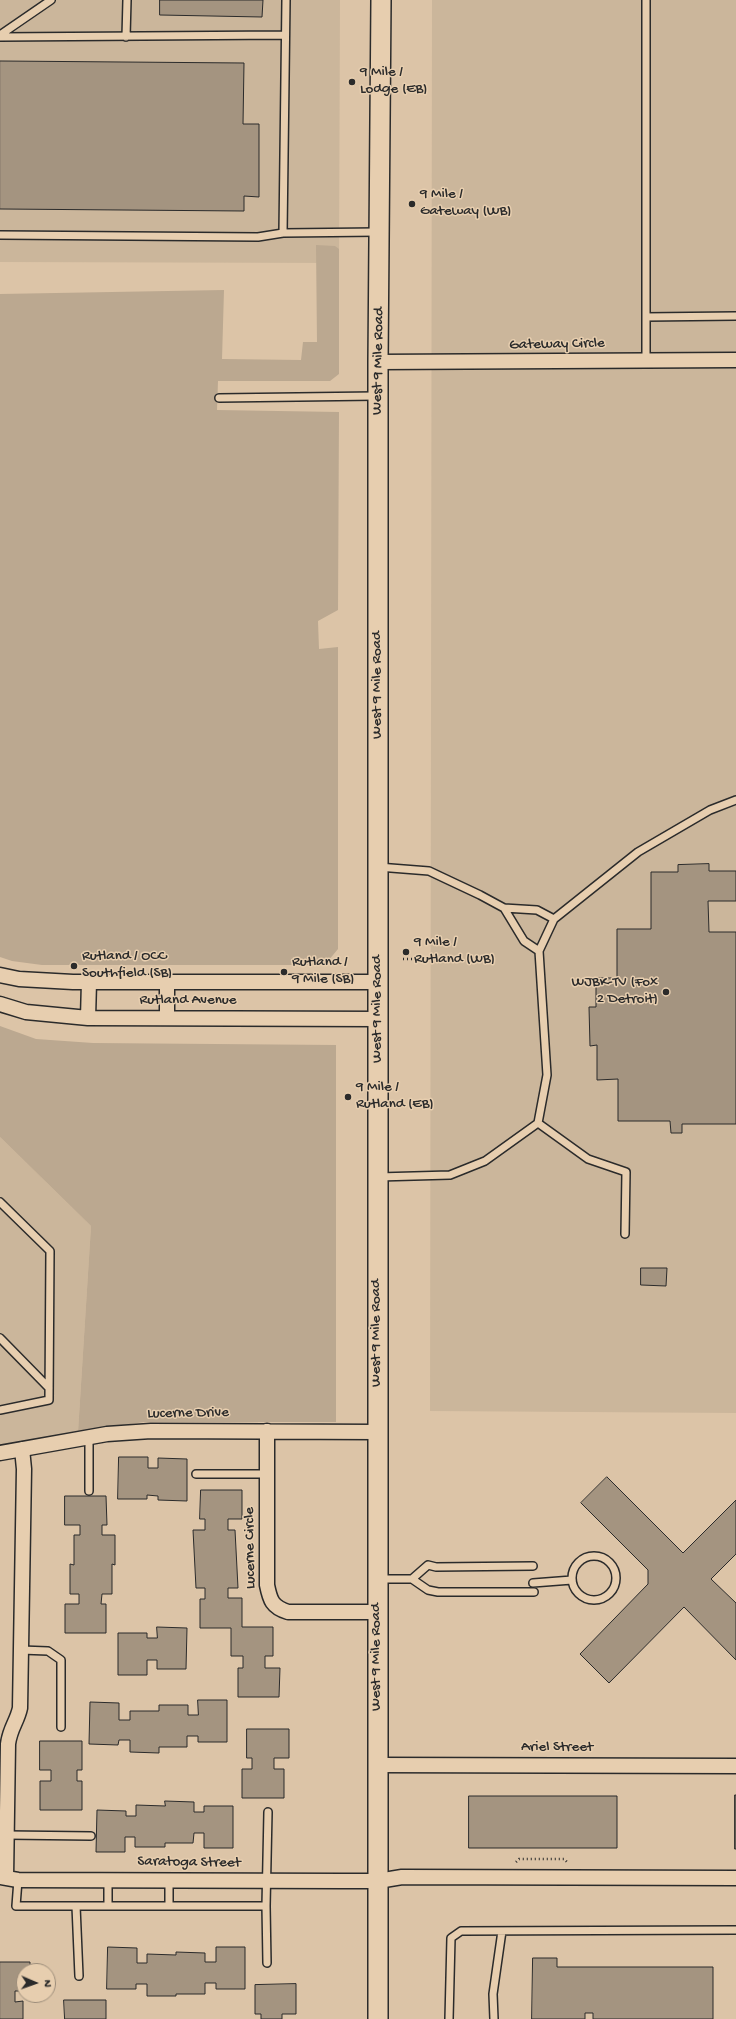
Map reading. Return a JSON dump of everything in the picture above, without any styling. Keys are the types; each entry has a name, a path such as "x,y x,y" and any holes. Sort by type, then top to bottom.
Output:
{"main road":[{"name":"West 9 Mile Road","path":"378,2019 378,362 381,0"}],"street":[{"name":"Gateway Circle","path":"378,362 736,360"},
{"name":"Rutland Avenue","path":"0,975 37,981 89,982 378,982"},
{"path":"88,1018 89,982"},
{"path":"167,982 167,1018"},
{"name":"Rutland Avenue","path":"0,1004 26,1012 88,1018 378,1019"},
{"name":"Lucerne Drive","path":"0,1453 89,1437 151,1431 377,1432"},
{"name":"Lucerne Circle","path":"267,1431 267,1585 270,1598 278,1609 288,1612 378,1612"},
{"path":"8,1878 8,1744 10,1732 18,1718 20,1708 24,1469 22,1449"},
{"name":"Ariel Street","path":"377,1765 736,1766"},
{"path":"378,1881 402,1877 736,1878"},
{"name":"Saratoga Street","path":"8,1878 378,1881"}],"lane":[{"path":"0,36 51,0"},
{"path":"126,37 127,0"},
{"path":"283,234 286,0"},
{"path":"646,0 646,361"},
{"path":"0,36 126,37 285,35"},
{"path":"0,236 258,237 283,234 380,232"},
{"path":"646,318 736,316"},
{"path":"219,398 378,396"},
{"path":"378,1177 450,1175 485,1161 538,1123 547,1075 539,951 554,919 638,852 710,810 736,800"},
{"path":"378,867 429,871 504,908 537,910 554,919"},
{"path":"504,908 524,941 539,951"},
{"path":"538,1123 588,1159 626,1172 624,1234"},
{"path":"0,1202 50,1250 49,1400 0,1410"},
{"path":"0,1338 49,1388"},
{"path":"88,1491 89,1437"},
{"path":"196,1474 267,1474"},
{"path":"591,1556 598,1556 610,1563 616,1575 612,1590 600,1599 586,1598 574,1588 572,1580 575,1567 579,1562 591,1556"},
{"path":"412,1579 428,1565 436,1567 533,1566"},
{"path":"378,1579 412,1579 428,1590 438,1592 534,1592"},
{"path":"533,1583 572,1580"},
{"path":"21,1650 48,1650 61,1660 61,1727"},
{"path":"267,1963 266,1906 268,1812"},
{"path":"7,1835 91,1836"},
{"path":"8,1878 16,1906 266,1906"},
{"path":"108,1879 108,1906"},
{"path":"169,1879 169,1906"},
{"path":"76,1906 79,1976"},
{"path":"449,2019 451,1938 461,1931 736,1930"},
{"path":"494,2019 493,1994 502,1931"}],"path":[{"path":"403,959 428,959"}],"shaded area":[{"path":"0,0 340,0 339,263 0,262"},
{"path":"432,0 736,0 736,1413 430,1411"},
{"path":"316,245 335,246 339,249 339,374 330,381 218,381 217,410 339,412 338,610 318,621 319,649 338,647 338,949 328,961 319,965 42,965 12,961 0,957 0,294 224,290 222,359 301,360 303,342 317,342"},
{"path":"0,1026 36,1039 93,1043 336,1045 336,1422 144,1422 78,1432 91,1226 0,1137"},
{"path":"0,1137 91,1226 78,1432 0,1446"}],"building":[{"path":"160,0 263,0 262,17 160,15"},
{"path":"0,61 244,63 243,124 259,124 259,197 244,196 244,211 0,209"},
{"name":"WJBK-TV (Fox 2 Detroit)","path":"709,864 709,871 736,871 736,901 708,901 709,932 736,932 736,1124 682,1124 682,1133 671,1133 670,1121 618,1121 618,1079 597,1080 597,1045 590,1046 589,1007 596,1007 596,978 617,978 617,929 651,929 651,872 678,872 678,865"},
{"path":"641,1268 667,1268 666,1286 641,1285"},
{"path":"119,1457 148,1457 148,1468 158,1468 158,1458 187,1459 187,1501 158,1500 158,1496 147,1495 147,1499 118,1499"},
{"path":"607,1477 683,1553 736,1500 736,1554 711,1579 736,1603 736,1660 684,1607 609,1683 580,1654 648,1584 648,1570 581,1503"},
{"path":"201,1490 242,1490 242,1519 228,1519 228,1530 235,1530 238,1588 228,1588 228,1598 242,1598 242,1627 273,1627 273,1656 265,1656 265,1668 280,1668 279,1697 238,1697 238,1668 243,1668 243,1656 231,1656 231,1628 200,1628 200,1599 205,1599 205,1588 196,1588 193,1530 205,1530 205,1519 200,1519"},
{"path":"65,1496 106,1496 107,1525 102,1525 102,1535 115,1535 115,1565 112,1564 112,1594 102,1594 101,1604 106,1604 106,1633 65,1633 65,1604 79,1604 79,1594 70,1594 70,1564 74,1565 74,1535 80,1535 80,1525 65,1525"},
{"path":"157,1627 187,1628 186,1669 157,1669 157,1660 147,1660 147,1675 118,1675 118,1633 147,1633 147,1638 157,1638"},
{"path":"198,1700 227,1700 227,1742 198,1742 198,1736 187,1736 187,1747 159,1747 159,1753 130,1752 130,1740 119,1740 118,1745 89,1744 90,1702 119,1703 119,1720 130,1720 130,1711 159,1711 159,1705 188,1705 188,1715 198,1715"},
{"path":"247,1729 289,1729 289,1758 274,1758 274,1769 284,1769 284,1798 242,1798 242,1769 252,1769 252,1758 247,1758"},
{"path":"40,1741 82,1741 82,1770 77,1770 77,1781 82,1781 82,1810 40,1810 40,1781 51,1781 51,1770 40,1770"},
{"path":"736,1795 736,1849 735,1849"},
{"path":"469,1796 617,1796 617,1848 469,1848"},
{"path":"165,1801 194,1802 194,1812 204,1812 204,1806 233,1806 233,1848 204,1848 204,1833 194,1833 193,1843 165,1843 165,1847 135,1847 135,1837 125,1837 125,1852 96,1852 97,1810 126,1811 126,1816 136,1816 136,1805 165,1806"},
{"path":"108,1947 137,1948 137,1963 147,1963 147,1954 176,1955 176,1952 205,1953 205,1962 216,1962 216,1947 245,1947 245,1989 216,1989 216,1983 205,1983 205,1994 147,1996 147,1984 136,1984 136,1989 107,1989"},
{"path":"533,1958 557,1958 557,1967 713,1967 713,2019 593,2019 593,2013 585,2013 585,2019 532,2019"},
{"path":"0,1962 30,1962 16,1963 15,2002 23,2003 23,2019 0,2019"},
{"path":"296,1984 296,2014 282,2014 282,2019 261,2019 261,2014 255,2014 255,1985"},
{"path":"64,2000 106,2000 106,2019 65,2019"}],"place":[{"name":"9 Mile / Lodge (EB)","path":"352,82"},
{"name":"9 Mile / Gateway (WB)","path":"412,204"},
{"name":"9 Mile / Rutland (WB)","path":"406,952"},
{"name":"Rutland / OCC Southfield (SB)","path":"74,966"},
{"name":"Rutland / 9 Mile (SB)","path":"284,972"},
{"name":"WJBK-TV (Fox 2 Detroit)","path":"666,992"},
{"name":"9 Mile / Rutland (EB)","path":"348,1097"}]}
